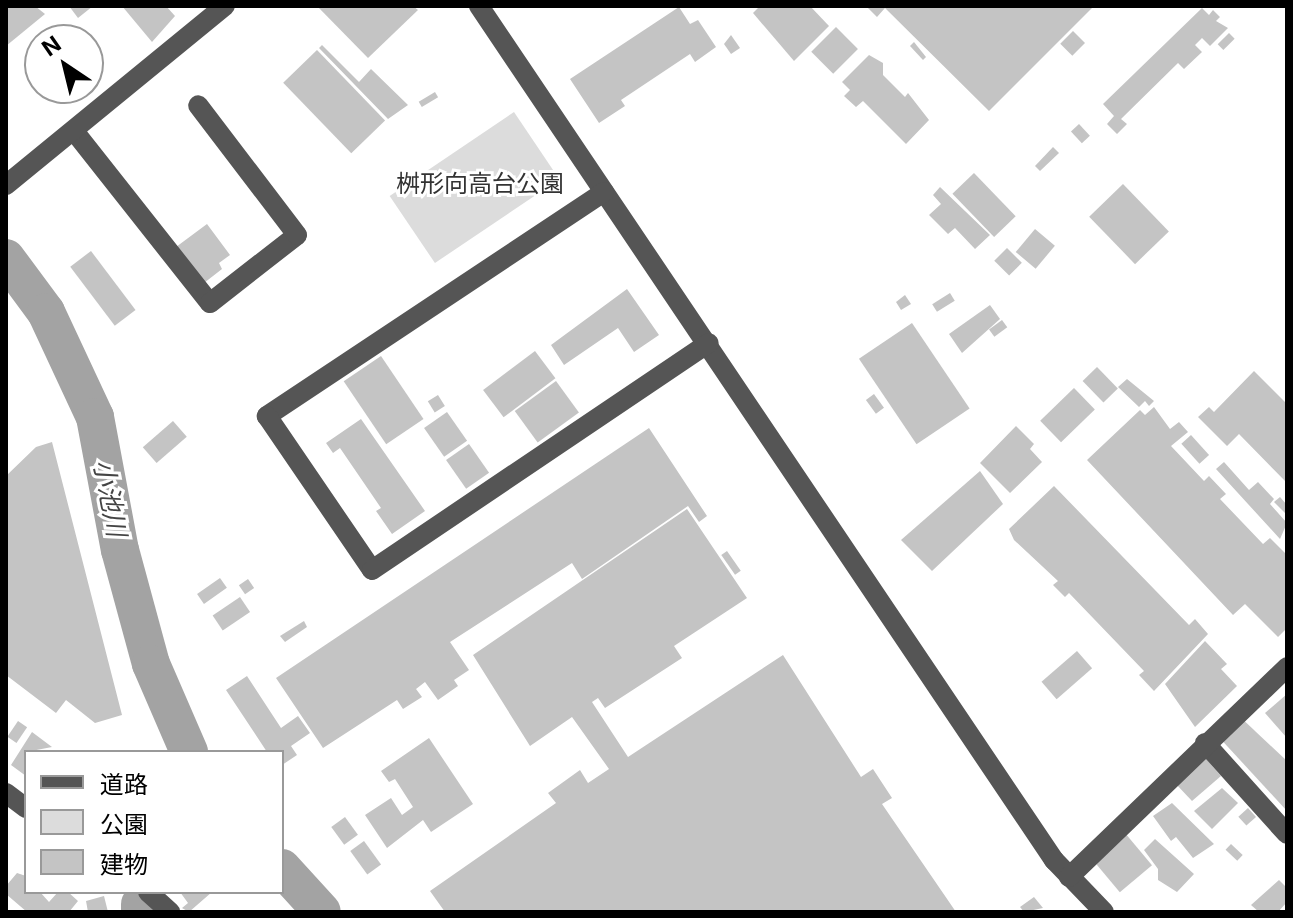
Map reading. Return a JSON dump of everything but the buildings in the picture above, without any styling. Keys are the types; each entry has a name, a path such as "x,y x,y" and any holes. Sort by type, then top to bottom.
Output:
{"street":[{"path":"6,185 225,6"},
{"path":"479,6 1069,877 1104,912"},
{"path":"74,131 210,303 297,235 198,105"},
{"path":"604,192 267,416 372,570 709,343"},
{"path":"1069,877 1287,667"},
{"path":"1205,743 1287,834"},
{"path":"6,793 24,806"},
{"path":"150,894 170,912"}],"green space":[{"name":"桝形向高台公園","path":"514,112 559,179 435,263 390,196"}],"waterway":[{"name":"小池川","path":"6,258 46,312 95,417 120,550 151,664 188,750"},
{"path":"284,870 322,912"},
{"name":"小池川","path":"140,904 140,912"}]}
